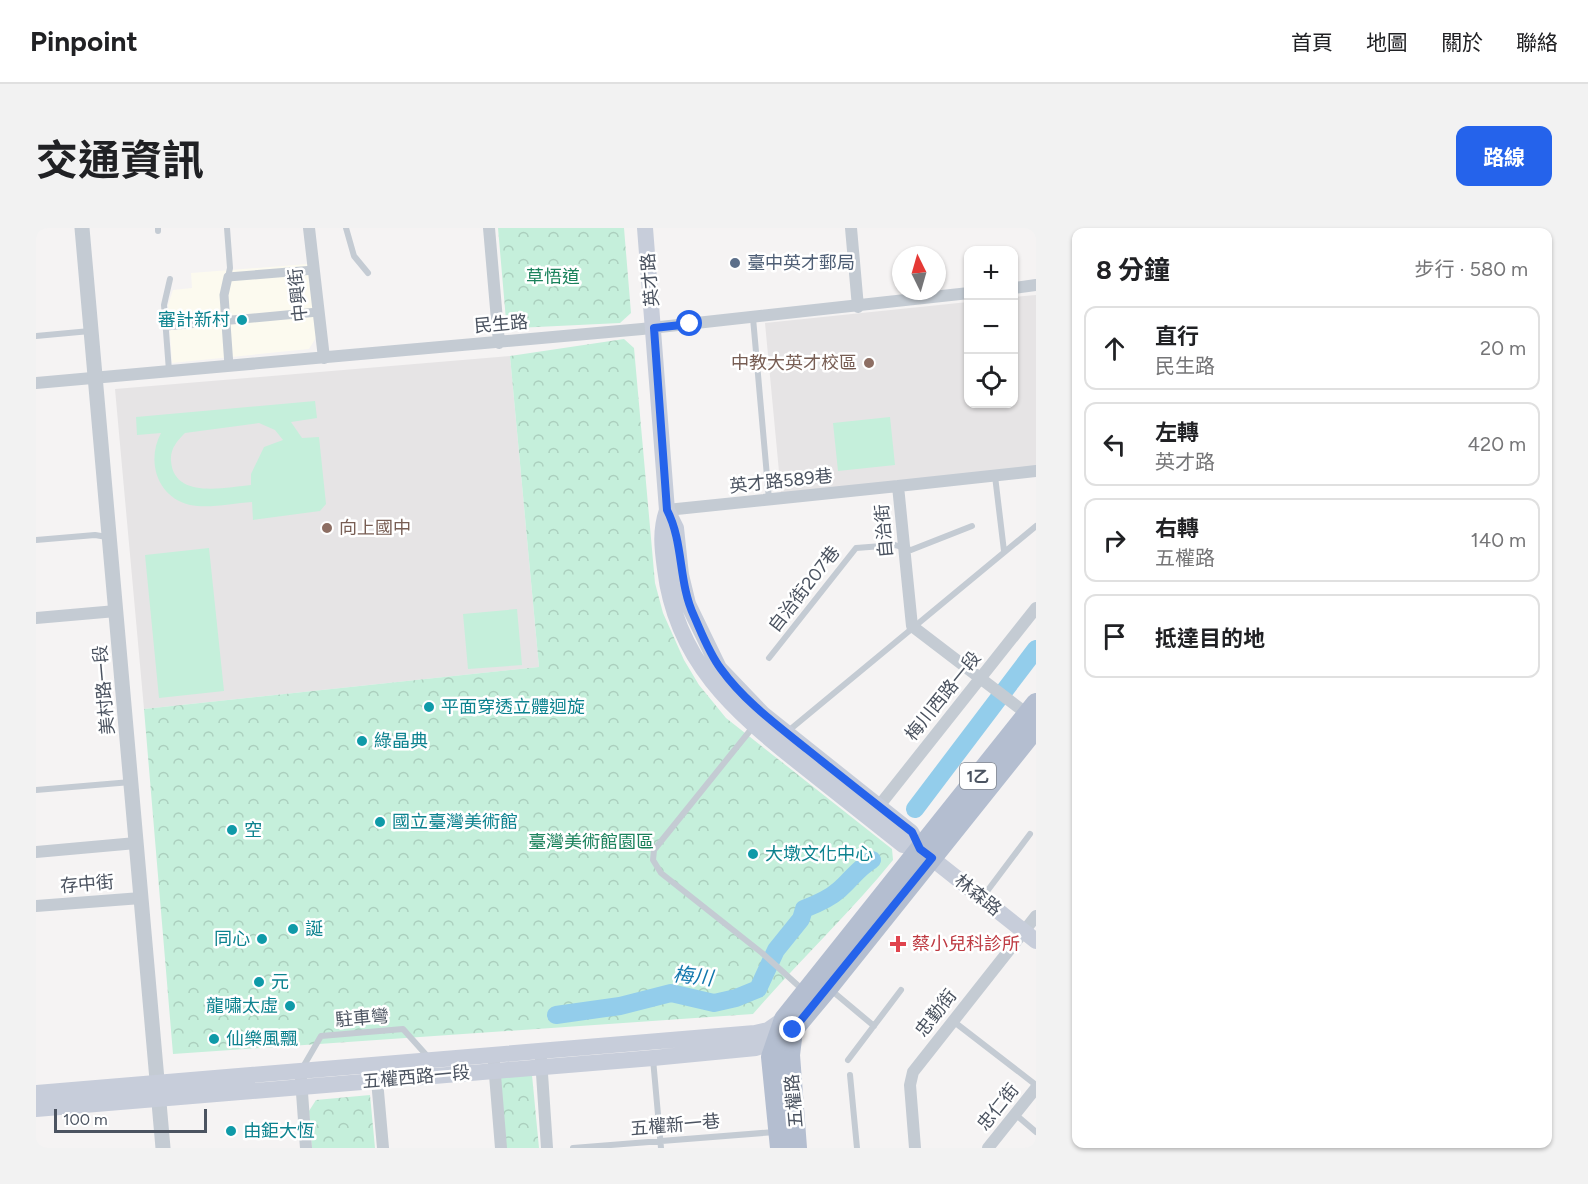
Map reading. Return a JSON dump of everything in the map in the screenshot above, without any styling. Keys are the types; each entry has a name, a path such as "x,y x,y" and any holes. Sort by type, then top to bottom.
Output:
{"main road":[{"name":"英才路","path":"645,228 667,510 661,530 666,579 673,608 706,676 727,702 903,845 926,854"},
{"name":"英才路","path":"667,510 676,528 681,575 688,604 719,668 739,692 786,733 912,832 926,854"},
{"name":"1乙","path":"777,1040 828,988 926,854 1034,717"},
{"name":"1乙","path":"777,1040 805,992 926,854"},
{"name":"林森路","path":"926,854 1030,936"},
{"name":"五權西路一段","path":"301,1079 377,1080 494,1063 777,1040"},
{"name":"五權西路一段","path":"541,1059 653,1058 777,1040"},
{"name":"五權路","path":"777,1040 780,1140"},
{"name":"五權路","path":"777,1040 798,1148"},
{"name":"五權西路一段","path":"36,1109 157,1091 301,1079 432,1061 494,1063"},
{"name":"五權西路一段","path":"36,1093 157,1091"}],"street":[{"name":"美村路一段","path":"82,228 163,1148"},
{"name":"中興街","path":"309,228 324,358"},
{"path":"489,228 499,343"},
{"path":"851,228 858,307"},
{"path":"229,366 224,295 228,277 314,270"},
{"path":"1018,287 1036,285"},
{"name":"民生路","path":"36,383 499,343 858,307 964,294"},
{"path":"165,326 318,312"},
{"name":"自治街","path":"912,626 898,486 1036,471"},
{"name":"英才路589巷","path":"667,510 898,486"},
{"name":"梅川西路一段","path":"879,806 1036,608"},
{"path":"36,618 116,611"},
{"path":"912,626 1034,717"},
{"name":"存中街","path":"36,852 136,843"},
{"name":"存中街","path":"36,906 141,898"},
{"name":"忠勤街","path":"915,1148 910,1079 917,1066 952,1020 1030,936 1036,916"},
{"path":"541,1059 547,1148"},
{"path":"494,1063 501,1148"},
{"path":"301,1079 306,1148"},
{"path":"377,1080 383,1148"},
{"name":"忠仁街","path":"988,1148 1036,1087"}],"lane":[{"path":"227,228 230,268 228,277"},
{"path":"345,228 354,256 368,273"},
{"path":"169,371 164,305 170,279"},
{"path":"753,318 769,500"},
{"path":"36,336 91,331"},
{"path":"995,476 1004,551"},
{"path":"904,548 911,550 972,526"},
{"path":"786,733 912,626 1036,526"},
{"path":"36,540 95,535 110,537"},
{"name":"自治街207巷","path":"769,658 856,548 895,545 904,548"},
{"path":"754,726 654,850 653,860 661,873 762,953 805,992"},
{"path":"36,790 131,782"},
{"path":"982,898 1030,834"},
{"path":"828,988 874,1026"},
{"path":"848,1060 901,990"},
{"path":"952,1020 1036,1087"},
{"name":"駐車彎","path":"301,1079 321,1036 403,1029 432,1061"},
{"path":"653,1058 660,1145"},
{"path":"850,1075 857,1148"},
{"path":"1015,1114 1036,1132"},
{"name":"五權新一巷","path":"573,1148 780,1140"}],"shaded area":[{"name":"審計新村","path":"308,264 317,336 309,349 172,363 168,305 173,290 192,288 191,273"},
{"name":"中教大英才校區","path":"1036,295 1036,471 781,493 765,323 964,302 964,408 1018,408 1018,297"},
{"name":"向上國中","path":"510,356 539,667 144,709 115,389"}],"green space":[{"name":"草悟道","path":"498,228 624,228 631,313 620,323 516,328 506,320"},
{"name":"臺灣美術館園區","path":"624,339 634,348 655,583 663,613 684,660 699,685 726,718 892,849 893,860 753,1014 173,1054 144,709 539,667 510,356"},
{"path":"315,401 317,418 291,422 302,438 319,437 326,504 320,511 253,520 252,502 205,506 190,505 179,501 162,486 155,466 157,444 161,433 137,435 136,417","holes":["259,423 275,430 283,440 264,447 251,474 251,485 203,488 181,481 174,473 171,461 173,449 185,433"]},
{"path":"890,417 895,465 838,471 833,423"},
{"path":"209,548 224,691 159,698 145,555"},
{"path":"517,609 522,665 468,669 463,614"},
{"path":"532,1075 539,1148 503,1148 497,1078"},
{"path":"370,1095 375,1148 312,1148 309,1111 316,1100"}],"waterway":[{"name":"梅川","path":"915,809 1036,649"},
{"name":"梅川","path":"556,1015 620,1006 671,993 714,1003 736,998 758,989 776,950 801,919 804,909 835,893 872,860"}],"place":[{"name":"臺中英才郵局","path":"735,263"},
{"name":"審計新村","path":"242,320"},
{"name":"中教大英才校區","path":"869,363"},
{"name":"向上國中","path":"327,528"},
{"name":"平面穿透立體迴旋","path":"429,707"},
{"name":"綠晶典","path":"362,741"},
{"name":"國立臺灣美術館","path":"380,822"},
{"name":"空","path":"232,830"},
{"name":"大墩文化中心","path":"753,854"},
{"name":"誕","path":"293,929"},
{"name":"同心","path":"262,939"},
{"name":"蔡小兒科診所","path":"898,944"},
{"name":"元","path":"259,982"},
{"name":"龍嘯太虛","path":"290,1006"},
{"name":"仙樂風飄","path":"214,1039"},
{"name":"由鉅大恆","path":"231,1131"}],"route":[{"path":"690,324 654,328 667,510 676,528 681,575 688,604 704,640 719,668 739,692 763,714 912,832 920,849 932,858 793,1030"}]}
